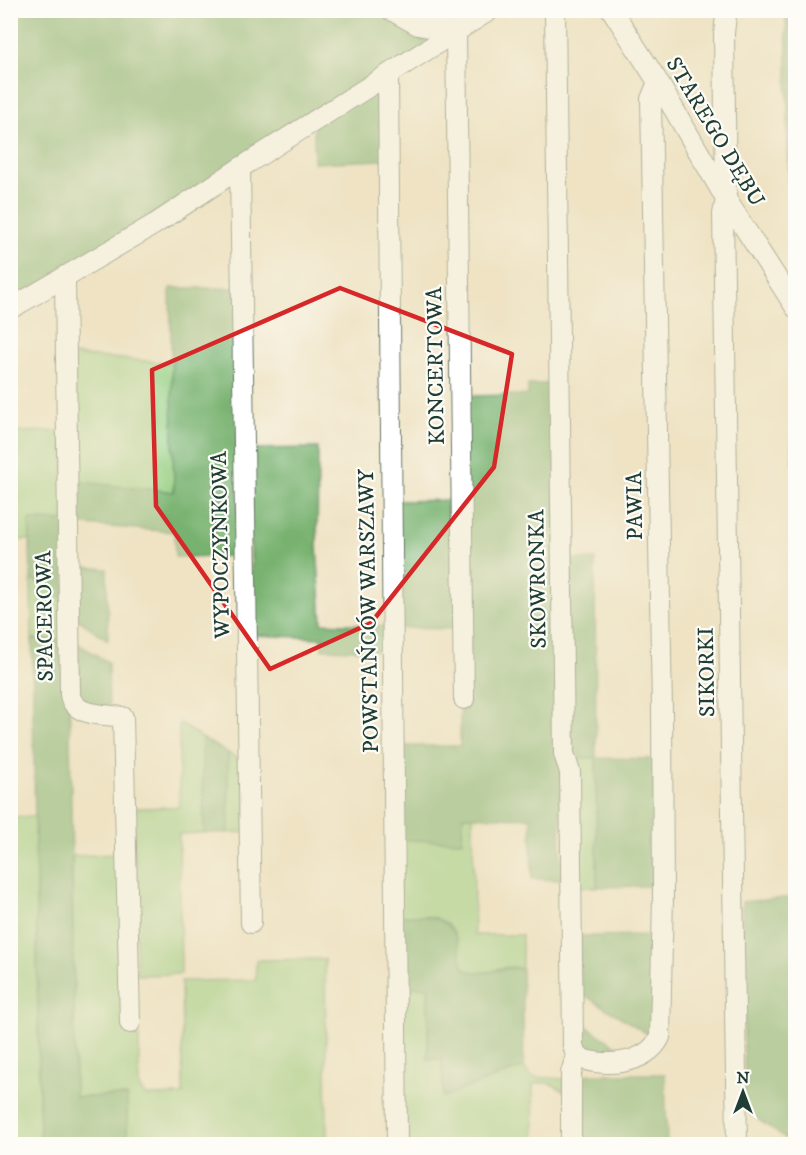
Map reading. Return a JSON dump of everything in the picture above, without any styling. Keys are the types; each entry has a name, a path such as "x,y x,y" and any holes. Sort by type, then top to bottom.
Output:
{"street":[{"path":"391,10 418,25 456,32"},
{"path":"10,309 155,224 490,10"},
{"name":"SKOWRONKA","path":"555,10 564,754 570,772 573,1045 576,1056 571,1073 571,1144"},
{"name":"STAREGO DĘBU","path":"612,10 795,308"},
{"name":"SIKORKI","path":"726,16 724,33 726,199 723,214 737,1144"},
{"name":"KONCERTOWA","path":"456,32 464,699"},
{"name":"POWSTAŃCÓW WARSZAWY","path":"388,77 397,1144"},
{"name":"PAWIA","path":"576,1056 585,1061 614,1063 636,1058 656,1047 660,1037 662,709 651,99 658,82"},
{"name":"WYPOCZYNKOWA","path":"240,168 251,923"},
{"name":"SPACEROWA","path":"65,276 70,695 73,704 81,711 123,717 130,1023"}],"highlighted area":[{"path":"340,288 512,354 494,467 371,623 270,669 156,506 152,370"}],"green space":[{"path":"10,11 479,11 380,76 11,301"},
{"path":"786,11 796,11 795,295 791,288"},
{"path":"384,82 384,160 314,163 314,125"},
{"path":"170,288 235,288 239,556 175,557 174,532 72,524 71,481 174,492"},
{"path":"792,316 796,323 795,462 793,462"},
{"path":"71,355 172,363 174,492 74,482"},
{"path":"557,383 561,880 532,879 531,818 463,816 462,841 399,840 399,746 460,746 463,396 528,395 528,385"},
{"path":"63,431 65,521 30,520 30,540 11,540 10,432"},
{"path":"318,448 317,545 322,623 385,626 386,651 322,649 322,638 253,635 248,449"},
{"path":"457,500 460,629 397,628 395,501"},
{"path":"29,520 65,521 65,599 31,578"},
{"path":"595,559 596,758 570,758 565,560"},
{"path":"72,566 107,569 108,640 73,616"},
{"path":"31,578 65,599 66,640 32,639"},
{"path":"32,639 66,641 70,722 75,1097 127,1096 127,1144 40,1144"},
{"path":"73,641 108,662 109,710 74,698"},
{"path":"179,723 202,738 204,833 179,834 181,974 137,975 132,808 179,807"},
{"path":"202,738 228,753 229,833 204,833"},
{"path":"228,753 245,763 246,832 229,833"},
{"path":"577,758 596,758 597,887 577,887"},
{"path":"596,758 654,759 656,886 597,887"},
{"path":"473,815 474,935 522,935 522,969 512,967 499,968 492,972 469,971 464,968 460,956 437,918 399,916 399,840 462,816"},
{"path":"35,816 40,1144 11,1144 11,817"},
{"path":"120,854 135,1029 139,1031 139,1087 146,1096 183,1095 181,981 256,980 256,960 325,959 327,1144 127,1144 127,1096 75,1097 72,856"},
{"path":"795,897 795,1144 793,1144 745,1110 742,902"},
{"path":"399,916 431,917 445,923 455,935 464,968 478,973 506,968 522,969 524,1067 443,1097 442,1059 428,1059 428,987 400,987"},
{"path":"656,935 654,1038 578,991 578,936"},
{"path":"428,986 428,1059 442,1059 443,1097 524,1067 532,1077 564,1079 564,1092 550,1084 533,1085 534,1139 475,1144 401,1144 400,987"},
{"path":"578,1021 630,1055 588,1055 580,1043"},
{"path":"588,1074 665,1074 667,1144 581,1144 580,1083"}]}
